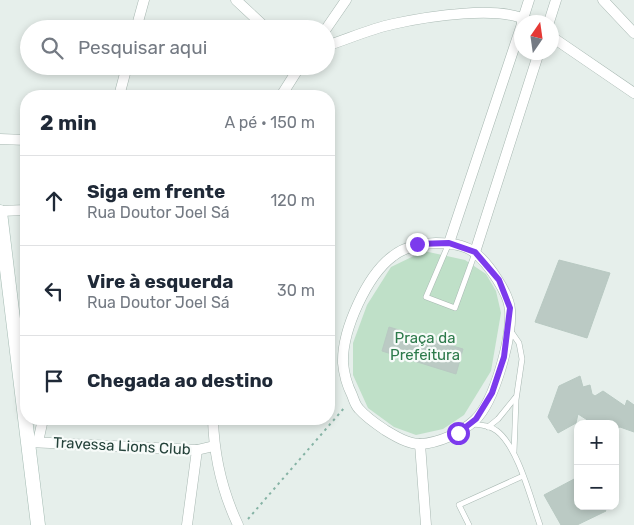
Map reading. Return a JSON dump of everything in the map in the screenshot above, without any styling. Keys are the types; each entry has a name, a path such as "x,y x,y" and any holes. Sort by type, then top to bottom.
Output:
{"street":[{"path":"138,20 144,0"},
{"path":"236,0 257,20"},
{"path":"332,20 346,0"},
{"path":"526,15 529,0"},
{"path":"551,15 556,0"},
{"path":"602,0 634,33"},
{"path":"335,43 392,24 475,13 508,14 514,17"},
{"path":"559,42 634,93"},
{"path":"449,243 514,51"},
{"path":"475,252 536,60"},
{"path":"121,90 125,75"},
{"path":"285,90 294,75"},
{"path":"0,139 20,140"},
{"path":"20,210 0,212 20,351"},
{"path":"449,243 475,252 499,280 510,308 504,357 492,393 476,419 458,433 420,444 395,436 358,408 347,385 343,362 344,348 352,317 364,292 378,270 394,255 417,244 449,243"},
{"path":"31,425 38,525"},
{"path":"33,442 40,425"},
{"path":"213,425 218,469 231,510 238,525"},
{"name":"Travessa Lions Club","path":"33,442 197,450 214,446"},
{"path":"420,444 426,525"},
{"path":"187,525 197,450"}],"lane":[{"path":"449,243 426,297 455,308 475,252"},
{"path":"509,328 519,343 522,359 516,396 514,453"},
{"path":"488,427 498,419 516,396"},
{"path":"469,424 488,427 498,432 514,453 540,525"},
{"path":"469,525 459,505 523,476"}],"path":[{"path":"335,419 353,398"},
{"path":"242,525 329,425"}],"green space":[{"name":"Praça da Prefeitura","path":"424,251 465,260 486,274 496,291 501,313 491,371 464,415 443,429 416,435 394,427 368,408 353,375 353,343 367,305 391,267"}],"building":[{"path":"559,260 610,273 587,338 535,322"},
{"path":"389,327 463,349 456,374 382,351"},
{"path":"580,376 583,387 590,385 592,394 595,396 603,391 625,406 627,400 634,405 634,432 619,427 619,420 587,420 578,414 577,420 574,420 574,424 558,433 548,417 559,386"},
{"path":"574,479 574,510 606,511 577,525 561,525 544,495"}],"route":[{"path":"417,244 449,243 475,252 499,280 510,308 504,357 492,393 476,419 458,433"}]}
